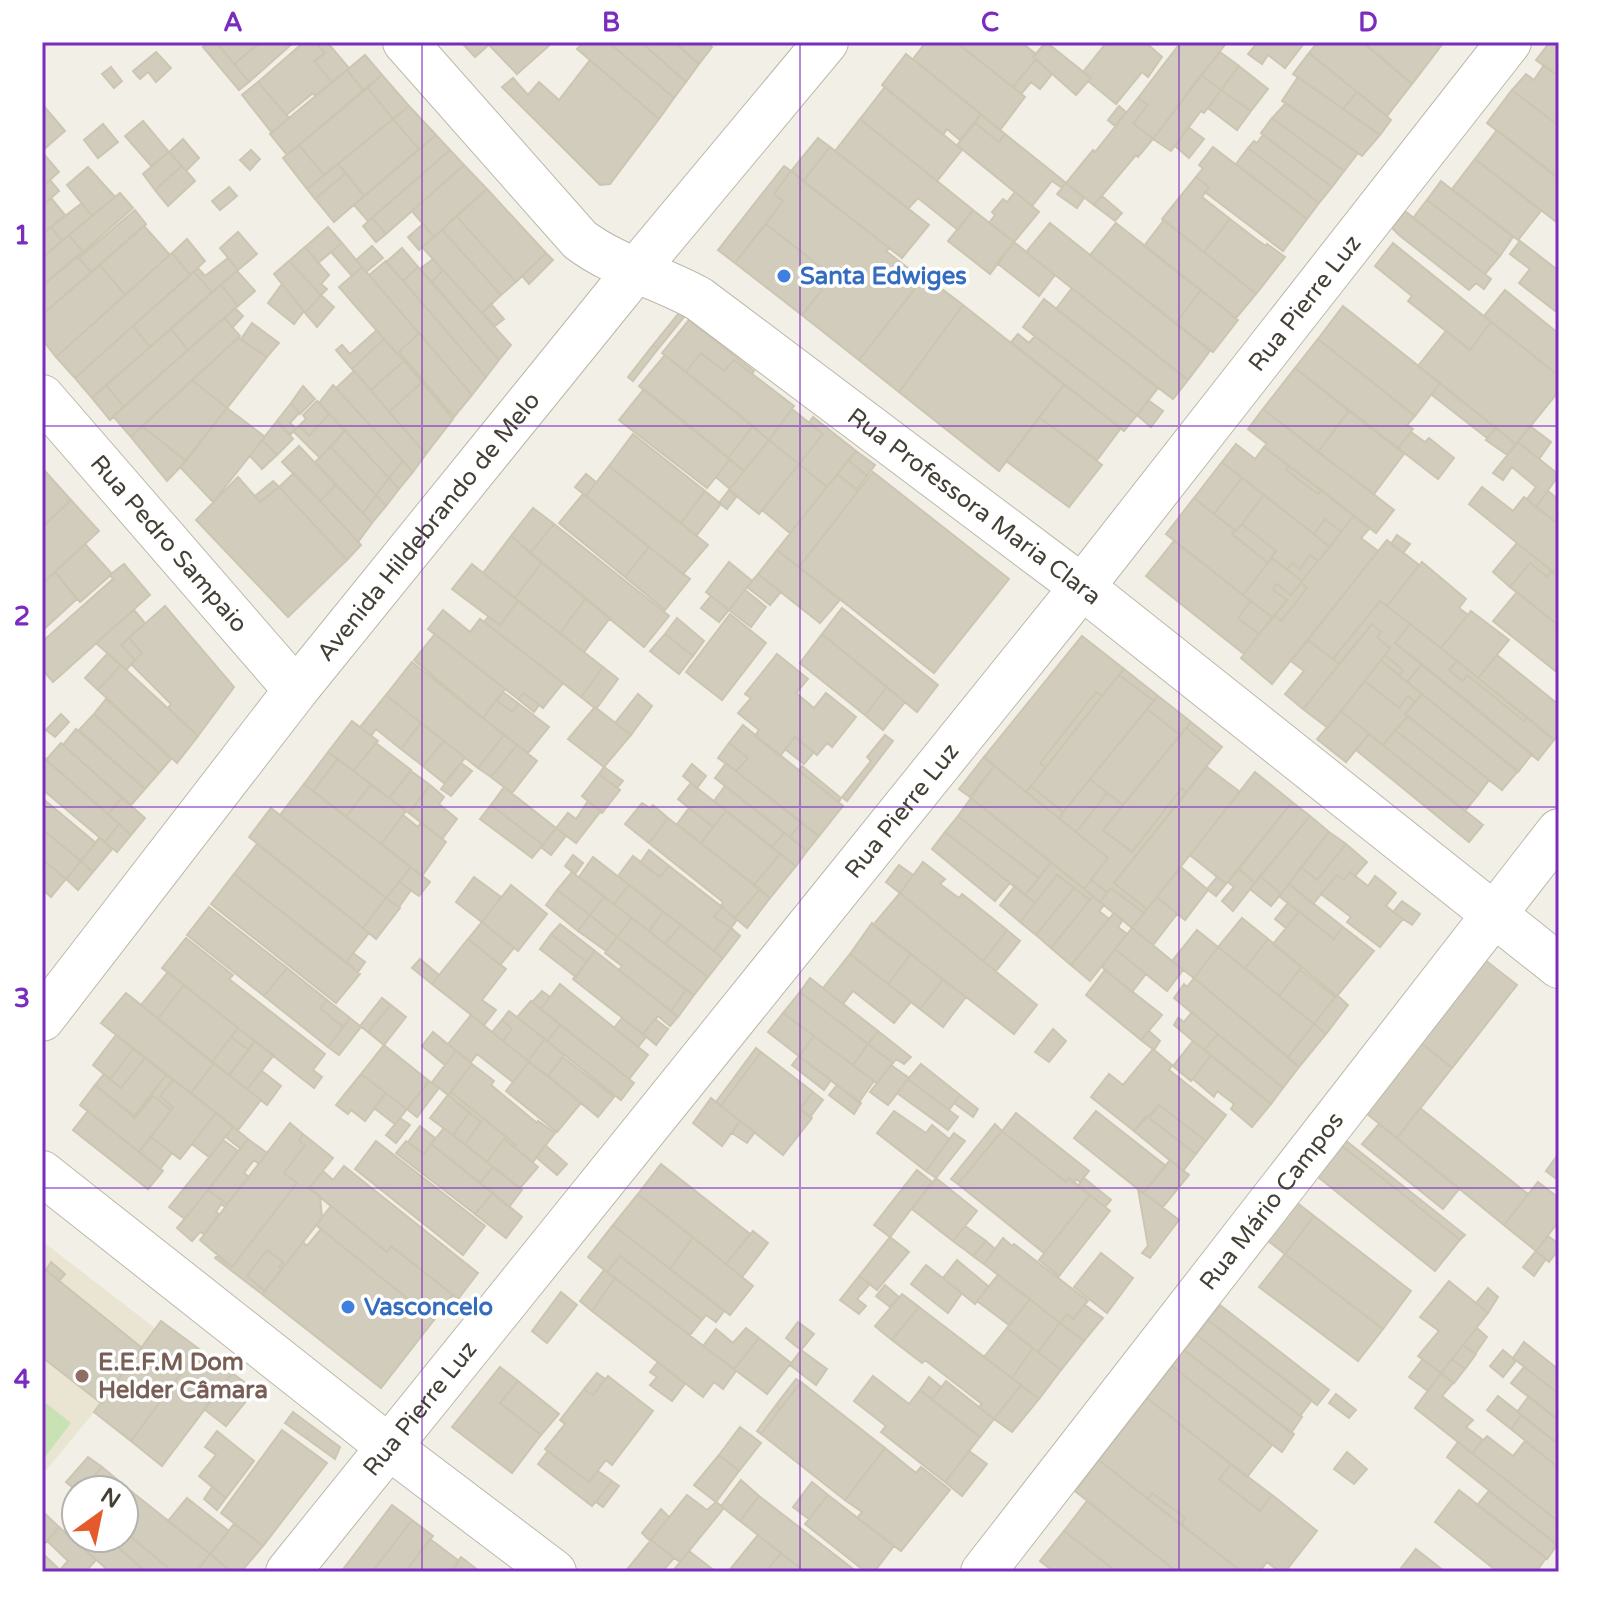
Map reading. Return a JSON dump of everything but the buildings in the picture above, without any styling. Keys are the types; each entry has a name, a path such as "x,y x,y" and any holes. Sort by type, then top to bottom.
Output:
{"street":[{"name":"Rua Professora Maria Clara","path":"405,42 580,240 603,257 672,284 699,299 1082,587 1559,966"},
{"name":"Avenida Hildebrando de Melo","path":"42,1019 296,690 636,270 826,42"},
{"name":"Rua Pierre Luz","path":"288,1572 1082,587 1502,44"},
{"name":"Rua Pedro Sampaio","path":"42,397 296,690"},
{"name":"Rua Mário Campos","path":"983,1572 1559,831"},
{"path":"42,1173 389,1447 554,1572"}],"shaded area":[{"name":"E.E.F.M Dom Helder Câmara","path":"42,1241 156,1329 42,1475"}],"green space":[{"path":"42,1400 71,1423 42,1461"}],"place":[{"name":"Santa Edwiges","path":"784,276"},
{"name":"Vasconcelo","path":"348,1307"},
{"name":"E.E.F.M Dom Helder Câmara","path":"82,1376"}]}
